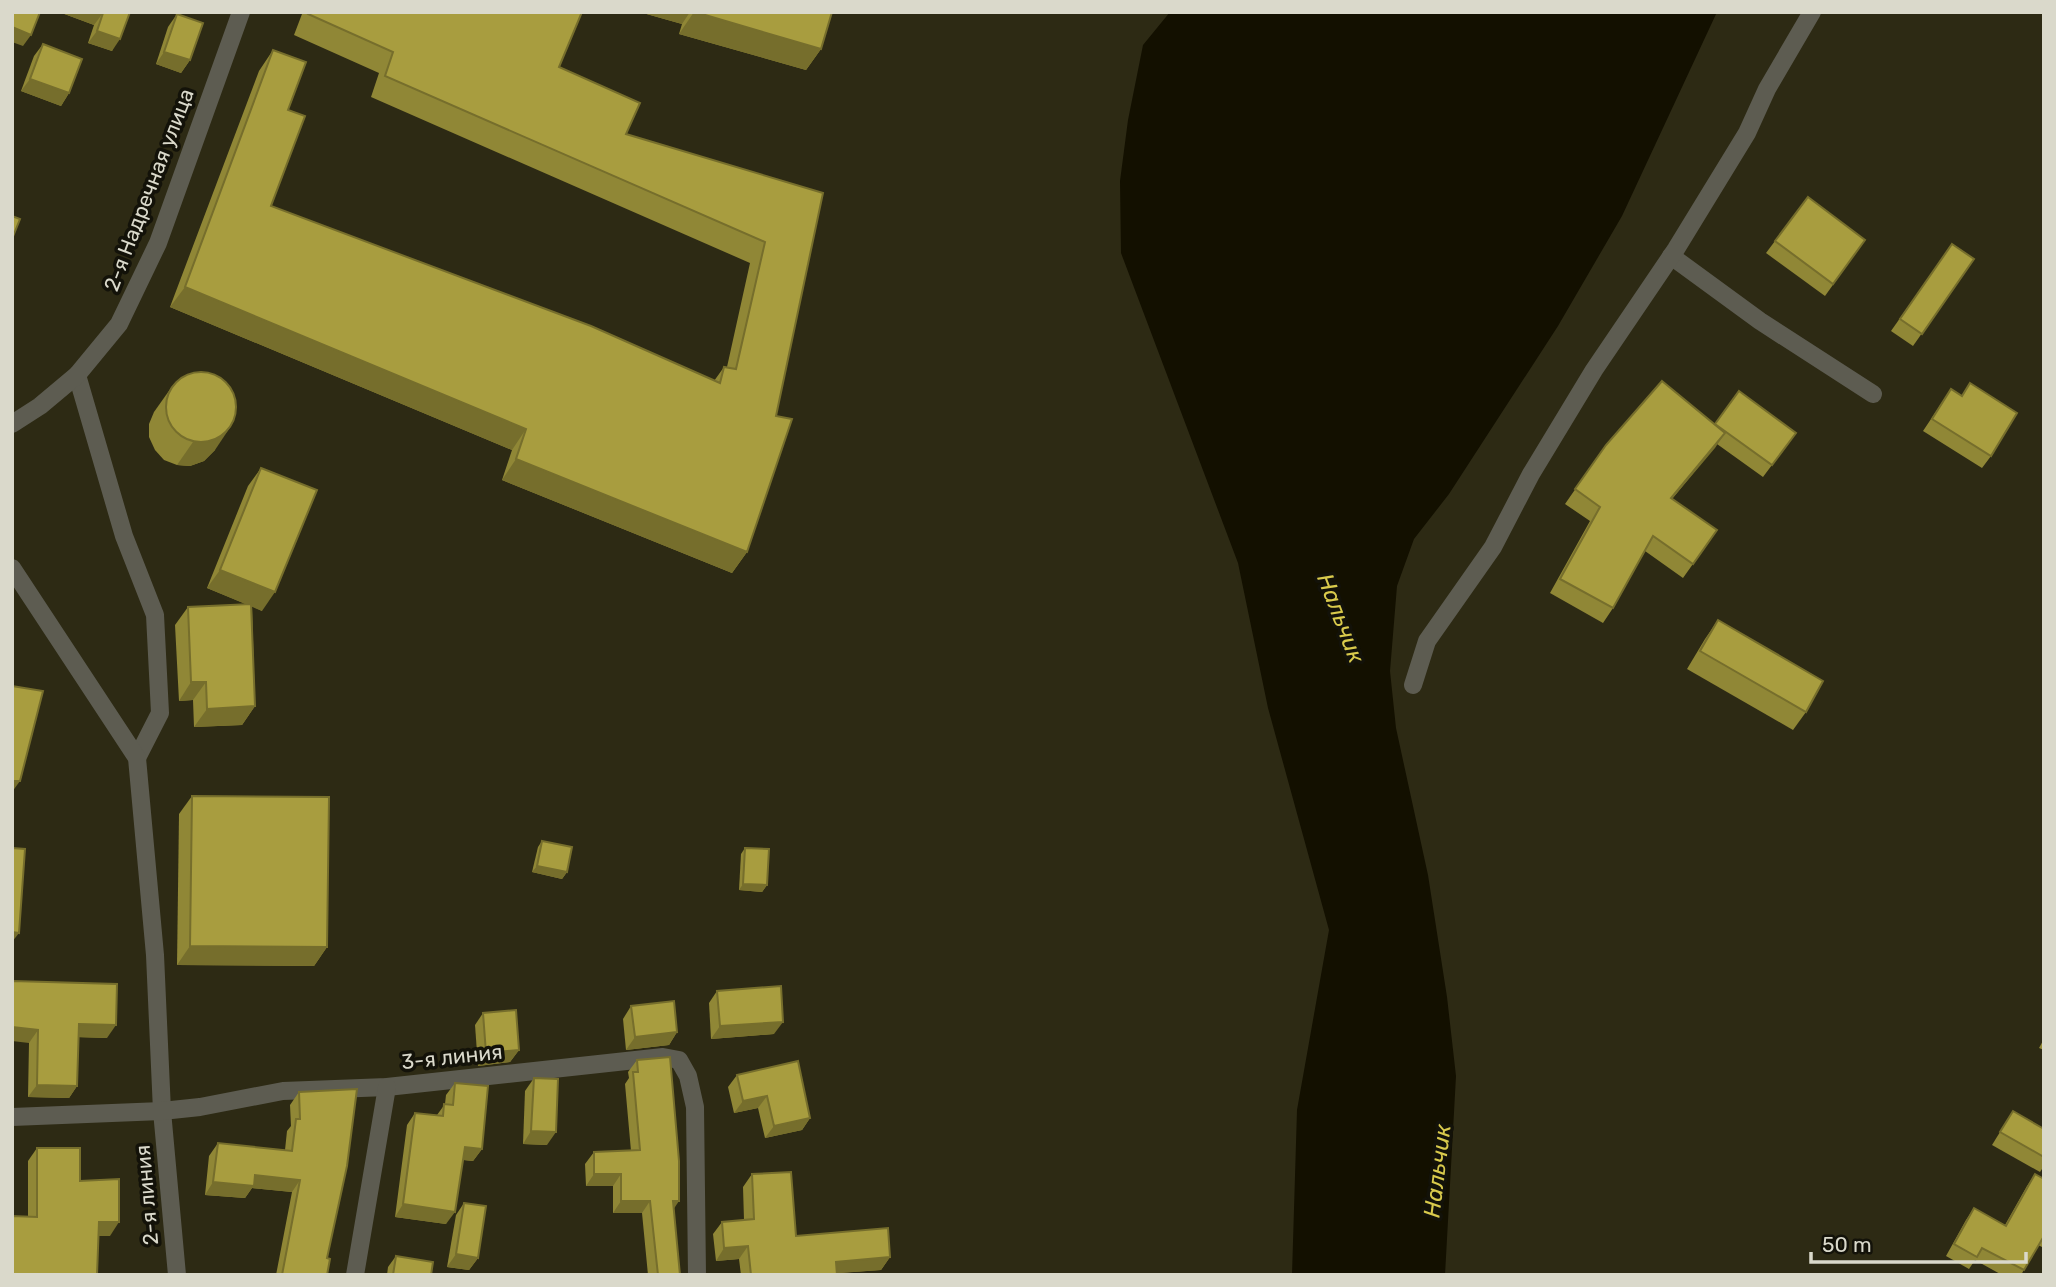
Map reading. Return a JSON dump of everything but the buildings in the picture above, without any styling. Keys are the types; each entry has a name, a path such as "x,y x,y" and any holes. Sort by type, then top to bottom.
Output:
{"street":[{"name":"2-я Надречная улица","path":"12,424 40,406 77,375 119,324 158,243 241,12"},
{"path":"1413,685 1427,641 1493,547 1531,474 1594,370 1671,256 1747,133 1767,89 1812,12"},
{"path":"1671,256 1760,321 1873,394"},
{"path":"12,568 137,758 160,713 155,615 124,536 77,375"},
{"name":"2-я линия","path":"137,758 155,955 162,1111 177,1275"},
{"name":"3-я линия","path":"12,1117 162,1111 200,1107 284,1091 387,1087 663,1057 679,1059 688,1076 695,1107 697,1275"},
{"path":"355,1275 387,1087"}],"water":[{"name":"Нальчик","path":"1170,12 1717,12 1622,216 1558,326 1449,494 1414,539 1397,586 1390,671 1396,728 1428,875 1456,1076 1445,1275 1292,1275 1297,1110 1329,930 1268,708 1238,563 1121,253 1120,181 1128,120 1143,45"}]}
